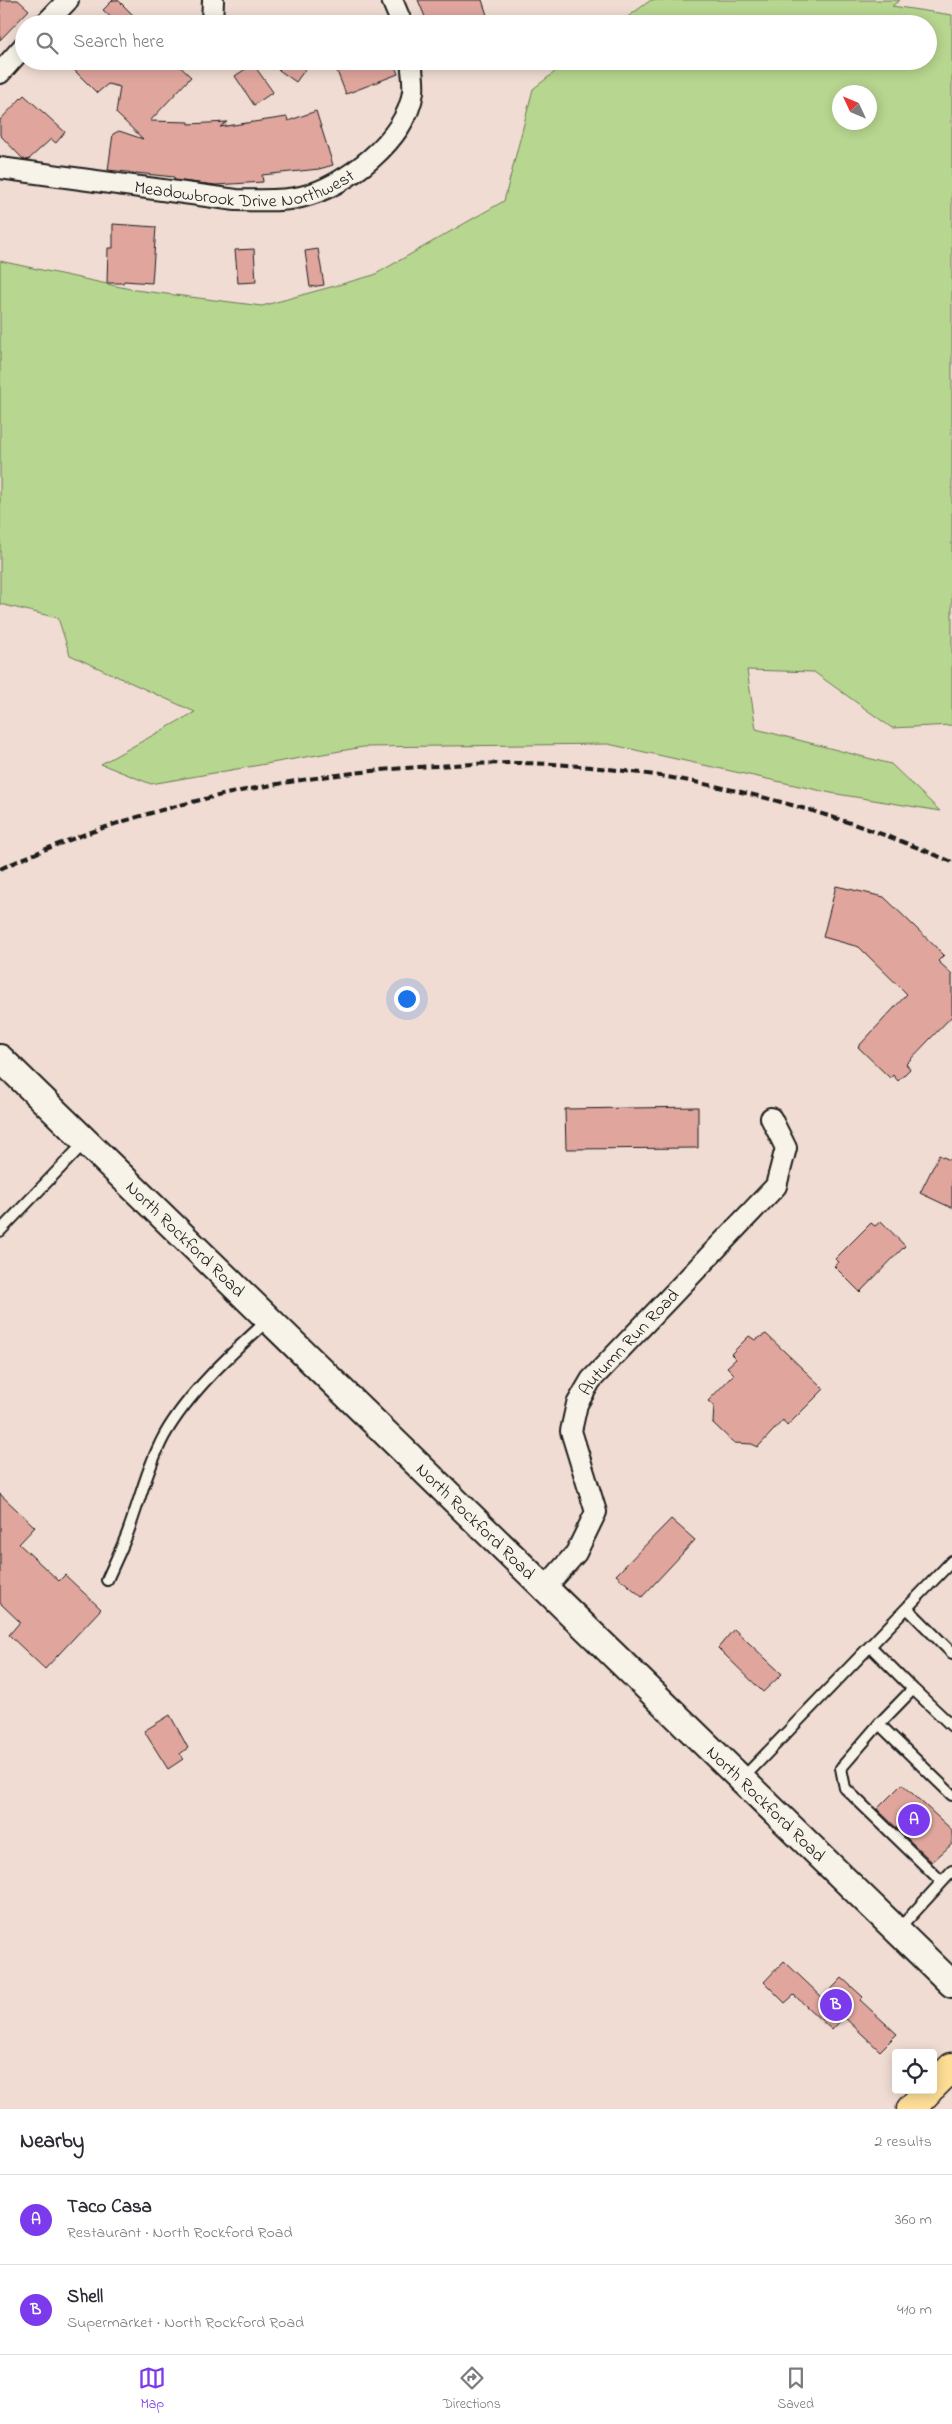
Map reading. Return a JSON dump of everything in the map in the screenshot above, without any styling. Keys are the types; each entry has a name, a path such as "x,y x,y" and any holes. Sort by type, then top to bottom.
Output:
{"main road":[{"path":"937,2082 952,2067"},
{"path":"911,2109 925,2094"}],"street":[{"path":"54,15 68,0"},
{"path":"212,15 213,0"},
{"path":"392,0 398,15"},
{"path":"0,73 15,56"},
{"name":"Meadowbrook Drive Northwest","path":"0,168 236,200 275,200 301,197 357,170 381,150 400,125 409,108 413,91 412,70"},
{"name":"North Rockford Road","path":"0,1058 87,1140 269,1320 952,1984"},
{"name":"Autumn Run Road","path":"545,1588 576,1553 596,1512 571,1432 577,1404 591,1380 776,1186 786,1148 771,1118"}],"lane":[{"path":"0,1231 87,1140"},
{"path":"106,1580 128,1533 147,1473 165,1434 198,1390 230,1355 269,1320"},
{"path":"741,1779 952,1561"},
{"path":"907,1608 952,1652"},
{"path":"870,1646 952,1726"},
{"path":"913,1689 879,1724 841,1768 845,1788 942,1882"},
{"path":"879,1724 952,1795"},
{"path":"897,1930 952,1871"}],"green space":[{"path":"651,0 900,0 892,6 952,15 952,725 892,728 814,672 747,670 756,729 891,764 940,811 831,793 608,744 363,747 151,784 101,764 195,712 70,655 58,618 0,604 0,261 135,290 262,306 374,275 504,201 533,89 557,70 937,70 937,15 630,15"}],"building":[{"path":"0,0 18,0 29,10 24,15 15,15 15,24 0,40"},
{"path":"113,0 118,0 133,15 108,15 103,10"},
{"path":"418,0 482,0 487,15 424,15"},
{"path":"74,70 184,70 191,77 150,121 189,122 189,124 227,122 220,127 287,117 288,121 316,111 333,165 319,169 262,175 263,182 216,185 174,180 174,177 108,170 113,134 119,131 143,139 116,113 120,87 108,84 97,93"},
{"path":"244,70 257,70 273,92 254,105 235,76"},
{"path":"279,70 305,70 296,82"},
{"path":"337,70 396,70 398,74 346,94"},
{"path":"24,95 65,132 56,143 51,139 28,160 23,159 0,135 0,120"},
{"path":"113,224 156,227 152,283 124,281 123,283 107,283 108,248 113,248"},
{"path":"254,249 256,282 238,283 235,250"},
{"path":"318,249 324,285 310,287 305,251"},
{"path":"836,886 884,897 944,955 938,961 952,974 952,1016 906,1064 910,1069 898,1081 893,1075 890,1078 858,1047 907,994 859,947 823,937"},
{"path":"698,1107 698,1148 566,1149 565,1109"},
{"path":"939,1155 952,1161 952,1208 920,1193"},
{"path":"881,1221 905,1246 860,1292 834,1266 839,1262 835,1259 871,1223 875,1226"},
{"path":"766,1334 824,1389 787,1426 783,1420 758,1447 752,1444 734,1443 713,1423 714,1406 708,1401 734,1374 727,1367 736,1359 731,1354 749,1336 755,1340"},
{"path":"0,1494 35,1527 19,1544 59,1581 65,1575 101,1609 45,1669 9,1635 20,1622 0,1603"},
{"path":"671,1519 695,1540 642,1597 616,1575"},
{"path":"734,1629 782,1674 763,1692 718,1648"},
{"path":"170,1715 188,1748 180,1753 183,1759 168,1769 144,1731"},
{"path":"902,1784 952,1830 952,1844 932,1862 877,1809"},
{"path":"784,1961 823,1998 842,1978 863,1997 860,2000 897,2034 880,2051 844,2017 832,2030 794,1995 785,2003 764,1982"}],"railway":[{"path":"0,869 101,829 205,799 258,788 365,772 419,767 511,763 567,765 617,770 715,786 763,797 859,826 952,862"}],"place":[{"name":"Taco Casa","path":"914,1820"},
{"name":"Shell","path":"836,2005"}]}
